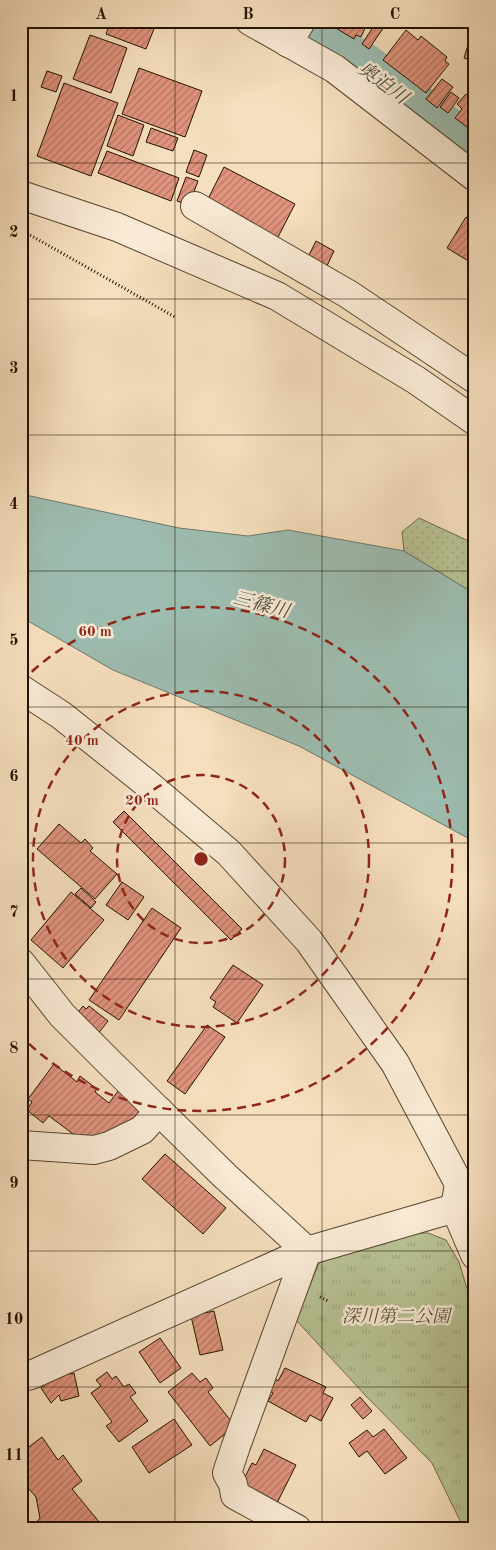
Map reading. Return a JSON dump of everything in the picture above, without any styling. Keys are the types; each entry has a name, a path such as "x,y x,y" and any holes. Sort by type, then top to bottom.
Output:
{"street":[{"path":"250,21 294,33 335,69 475,177"},
{"path":"21,195 117,227 277,296 416,380 475,421"},
{"path":"195,206 348,294 475,379"},
{"path":"21,689 61,716 145,782 230,853 310,942 396,1063 459,1184 455,1208 475,1255"},
{"path":"21,963 62,1015 225,1176 307,1251"},
{"path":"21,1145 94,1150 109,1146 142,1130 159,1111"},
{"path":"21,1377 31,1375 307,1251 455,1208"},
{"path":"297,1529 235,1495 233,1484 227,1473 307,1251"}],"path":[{"path":"21,230 176,317"}],"green space":[{"path":"419,518 475,544 475,594 404,551 402,532"},
{"name":"深川第二公園","path":"401,1233 428,1233 446,1240 459,1262 475,1315 475,1518 464,1529 432,1463 366,1396 296,1320 319,1263"}],"water":[{"name":"三篠川","path":"21,494 179,528 248,536 288,530 404,551 475,594 475,842 299,746 113,670 21,617"}],"building":[{"path":"111,21 157,21 146,49 106,34"},
{"path":"331,21 363,21 362,24 366,26 361,37 356,35 354,39 329,24"},
{"path":"377,21 388,21 369,49 362,44"},
{"path":"475,25 475,62 464,58"},
{"path":"406,30 418,40 421,36 447,57 445,61 449,64 426,93 383,60"},
{"path":"90,35 127,48 111,93 73,79"},
{"path":"139,68 202,91 185,137 122,114"},
{"path":"47,71 62,76 56,92 41,87"},
{"path":"442,79 453,87 437,108 426,99"},
{"path":"64,83 118,103 91,176 37,156"},
{"path":"451,92 459,98 448,113 440,107"},
{"path":"466,94 471,98 475,94 475,133 455,118 462,109 457,104"},
{"path":"118,115 144,125 133,156 107,146"},
{"path":"151,128 178,138 173,151 146,142"},
{"path":"194,150 207,155 199,177 186,172"},
{"path":"107,151 179,178 171,201 98,173"},
{"path":"224,167 295,204 277,239 206,203"},
{"path":"186,177 198,181 189,205 177,201"},
{"path":"466,217 475,222 475,265 447,248"},
{"path":"316,241 334,251 326,268 307,259"},
{"path":"124,811 242,929 231,940 113,822"},
{"path":"59,824 81,843 85,839 93,848 90,851 117,874 95,899 37,849"},
{"path":"122,882 144,897 128,920 106,905"},
{"path":"81,888 96,902 91,908 75,894"},
{"path":"71,892 104,920 63,968 31,940"},
{"path":"152,908 181,928 119,1020 89,1000"},
{"path":"233,965 263,985 237,1023 213,1007 216,1002 210,998"},
{"path":"83,1006 86,1009 89,1006 108,1021 94,1039 76,1015"},
{"path":"207,1025 225,1037 185,1094 167,1081"},
{"path":"54,1064 77,1082 80,1076 97,1089 95,1092 109,1103 119,1090 140,1108 132,1128 81,1140 49,1116 43,1123 27,1110 32,1102 28,1099"},
{"path":"165,1154 226,1208 203,1234 142,1179"},
{"path":"214,1311 223,1350 200,1355 191,1316"},
{"path":"160,1338 181,1368 160,1383 139,1352"},
{"path":"285,1368 326,1387 323,1393 333,1398 321,1421 310,1415 306,1422 268,1401 273,1393 269,1391 276,1379 278,1381"},
{"path":"107,1372 112,1379 116,1376 124,1387 129,1384 136,1393 130,1397 148,1421 119,1442 106,1426 112,1422 91,1393 101,1386 96,1380"},
{"path":"74,1373 79,1396 61,1401 59,1395 51,1403 41,1388 52,1378"},
{"path":"192,1373 200,1382 206,1378 213,1388 208,1392 235,1426 210,1446 168,1392"},
{"path":"360,1397 372,1411 363,1419 351,1405"},
{"path":"174,1419 192,1445 149,1473 132,1447"},
{"path":"384,1429 407,1458 385,1474 367,1451 359,1457 349,1443 367,1430 373,1437"},
{"path":"42,1437 58,1460 63,1455 82,1481 72,1489 105,1529 38,1529 34,1525 40,1518 36,1497 21,1480 21,1453"},
{"path":"264,1449 296,1465 277,1503 241,1485 252,1463 256,1465"}],"waterway":[{"name":"奥迫川","path":"284,21 362,67 475,154"}]}
